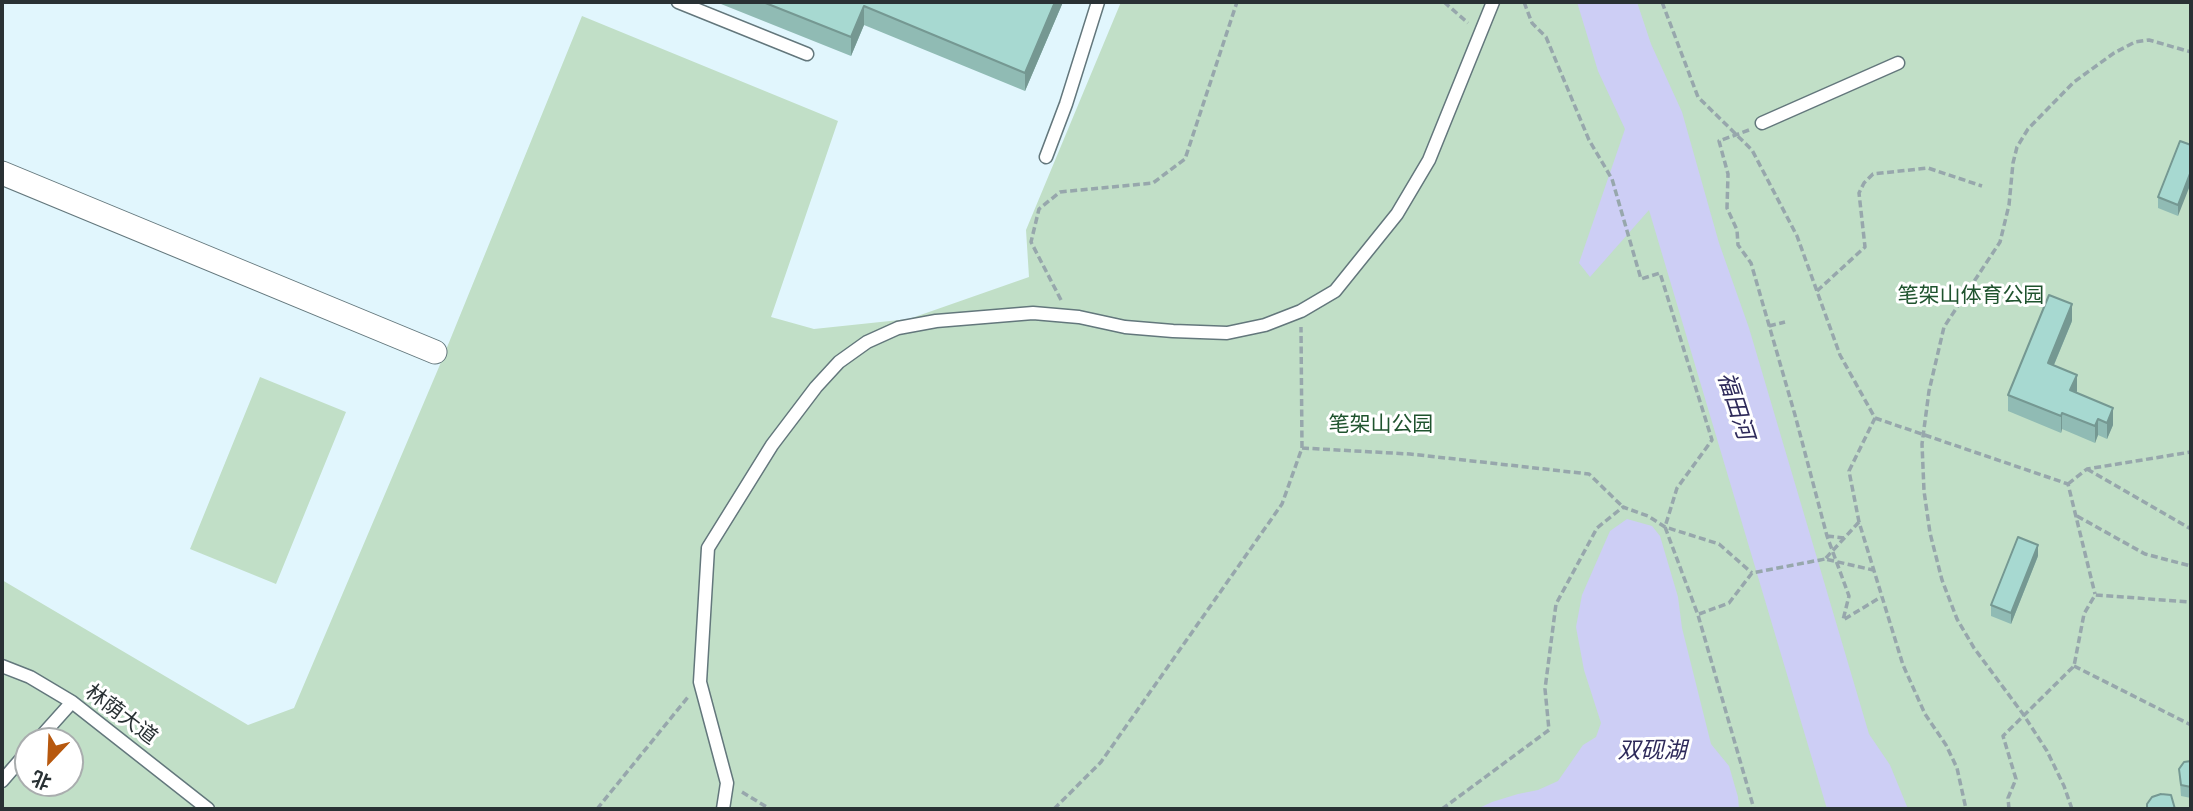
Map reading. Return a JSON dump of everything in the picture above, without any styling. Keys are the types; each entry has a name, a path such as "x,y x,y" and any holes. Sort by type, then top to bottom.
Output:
{"street":[{"path":"2,173 435,352"}],"lane":[{"path":"678,2 807,54"},
{"path":"1046,157 1066,104 1098,2"},
{"path":"723,809 727,783 700,682 708,548 772,445 816,387 839,362 867,342 898,328 936,321 1032,313 1069,316 1137,328 1227,333 1265,325 1301,311 1335,291 1397,214 1429,160 1493,2"},
{"path":"1762,123 1898,63"},
{"name":"林荫大道","path":"2,666 30,677 72,702 208,809"},
{"path":"50,727 72,702"},
{"path":"2,781 14,767"}],"path":[{"path":"1069,316 1031,242 1039,209 1060,192 1153,183 1185,159 1237,2"},
{"path":"1444,2 1480,34"},
{"path":"1524,2 1532,23 1546,37 1589,140 1612,180 1641,279 1660,273 1712,440 1677,488 1665,527 1698,615 1754,809"},
{"path":"1662,2 1698,97 1752,150 1797,236 1840,355 1875,418 2068,484"},
{"path":"2072,809 2051,760 2023,714 1984,664 1948,598 1936,559 1927,514 1923,435 1929,391 1944,327 2000,242 2006,224 2017,147 2028,130 2074,82 2135,41 2149,40 2191,52"},
{"path":"1762,123 1738,136 1719,141 1728,174 1727,208 1737,230 1738,244 1751,263 1796,415 1827,536 1849,596 1843,620 1881,597"},
{"path":"1817,291 1865,247 1859,193 1873,174 1928,168 1982,186"},
{"path":"1054,809 1101,762 1282,504 1302,448 1301,311"},
{"path":"1769,326 1785,322"},
{"path":"2191,404 2191,424"},
{"path":"1875,418 1849,471 1859,522 1903,665 1925,714 1946,745 1957,768 1966,809"},
{"path":"1302,448 1410,454 1589,474 1623,507 1648,516 1665,527 1719,544 1752,573"},
{"path":"2068,484 2087,469 2191,452"},
{"path":"2087,469 2191,529"},
{"path":"2009,809 2008,798 2016,779 2003,736 2074,666 2084,614 2095,595 2068,484"},
{"path":"1442,809 1549,730 1545,689 1556,604 1597,528 1623,507"},
{"path":"2077,516 2145,554 2191,566"},
{"path":"1825,559 1859,522"},
{"path":"1827,536 1844,538"},
{"path":"1698,615 1729,603 1752,573 1825,559 1873,570"},
{"path":"2095,595 2191,602"},
{"path":"2074,666 2191,723"},
{"path":"597,809 700,682"},
{"path":"727,783 770,809"}],"green space":[{"name":"笔架山公园","path":"1121,2 2191,2 2191,809 2,809 2,580 248,725 294,708 439,367 582,16 838,121 771,317 814,329 909,319 1029,277 1026,230"},
{"path":"260,377 346,412 276,584 190,549"}],"water":[{"name":"福田河","path":"1577,2 1637,2 1651,44 1682,112 1719,243 1749,328 1869,734 1890,765 1908,809 1827,809 1649,210 1590,277 1579,263 1625,129 1598,71"},
{"name":"双砚湖","path":"1627,519 1652,526 1660,536 1678,597 1682,628 1711,744 1729,766 1739,809 1477,809 1558,781 1583,745 1596,737 1601,723 1584,670 1576,627 1582,595 1610,531"}],"building":[{"path":"763,2 1055,2 1025,73 864,6 851,37"},
{"path":"2180,141 2191,145 2191,171 2178,205 2158,197"},
{"path":"2049,295 2072,304 2048,363 2077,375 2070,390 2113,408 2107,423 2098,419 2095,426 2008,395"},
{"path":"2018,537 2038,545 2011,613 1991,605"},
{"path":"2191,761 2191,787 2181,785 2179,769 2184,762"},
{"path":"2171,795 2175,809 2147,809 2152,797"}],"park label":[{"name":"笔架山体育公园","path":"1971,296"}]}
